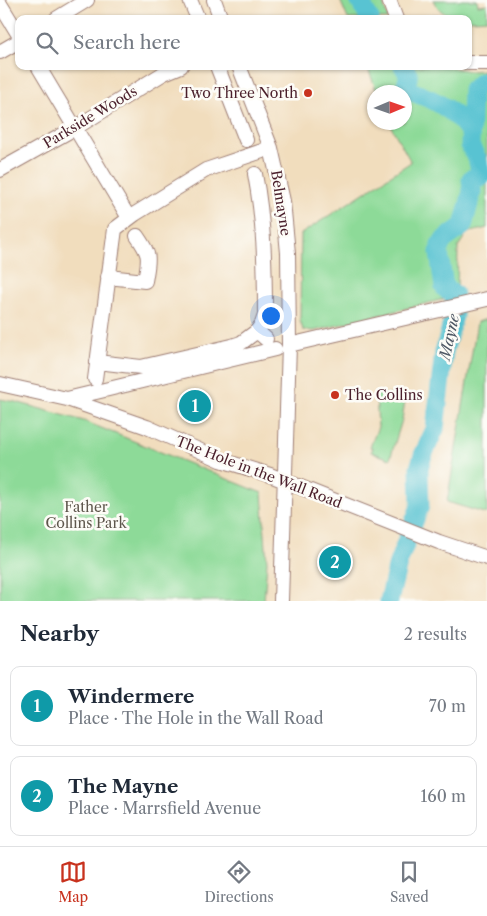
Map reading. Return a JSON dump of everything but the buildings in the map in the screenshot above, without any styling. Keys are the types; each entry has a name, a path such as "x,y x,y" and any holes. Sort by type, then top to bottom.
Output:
{"street":[{"path":"63,15 87,0"},
{"path":"190,0 196,15"},
{"path":"214,0 220,15"},
{"path":"389,0 395,15"},
{"path":"0,4 15,28"},
{"path":"0,52 15,43"},
{"path":"472,63 487,63"},
{"path":"40,70 75,128 132,216"},
{"name":"Parkside Woods","path":"0,170 75,128 171,70"},
{"path":"219,70 246,140"},
{"name":"Belmayne","path":"242,70 271,148 283,201 288,253 272,341 285,482 280,601"},
{"path":"95,380 115,229 132,216 206,170 271,148"},
{"path":"255,174 263,223 265,256 265,315 262,324 272,341"},
{"path":"108,277 145,281 149,256 137,236"},
{"path":"67,399 272,341 432,311 487,298"},
{"path":"97,362 141,367 242,343 272,341"},
{"name":"The Hole in the Wall Road","path":"0,384 67,399 146,427 221,460 270,475 438,542 487,558"}],"green space":[{"path":"340,0 382,0 387,15 346,15"},
{"path":"433,0 477,0 478,5 487,4 487,19 472,20 472,15 448,15 437,7"},
{"path":"369,70 487,70 487,228 467,233 458,247 457,296 314,331 303,330 300,320 301,234 411,162 393,130 412,130 412,85 374,85"},
{"path":"487,319 487,514 447,502 477,322"},
{"path":"376,394 406,395 402,420 390,459 371,452 373,448 370,447 378,427"},
{"name":"Father Collins Park","path":"0,399 84,421 262,493 267,562 264,601 0,601"}],"waterway":[{"name":"Mayne","path":"359,0 368,15"},
{"name":"Mayne","path":"405,70 408,76 405,87 407,89 443,106 461,121 470,133"},
{"name":"Mayne","path":"389,601 398,563 420,506 419,468 435,429 444,352 454,316 454,294 444,287 439,253 440,245 463,226 472,192 471,179 481,177 477,158 470,146 472,90 481,82 487,81"}],"place":[{"name":"Two Three North","path":"308,93"},
{"name":"The Collins","path":"335,395"},
{"name":"Windermere","path":"195,406"},
{"name":"The Mayne","path":"335,562"}]}
